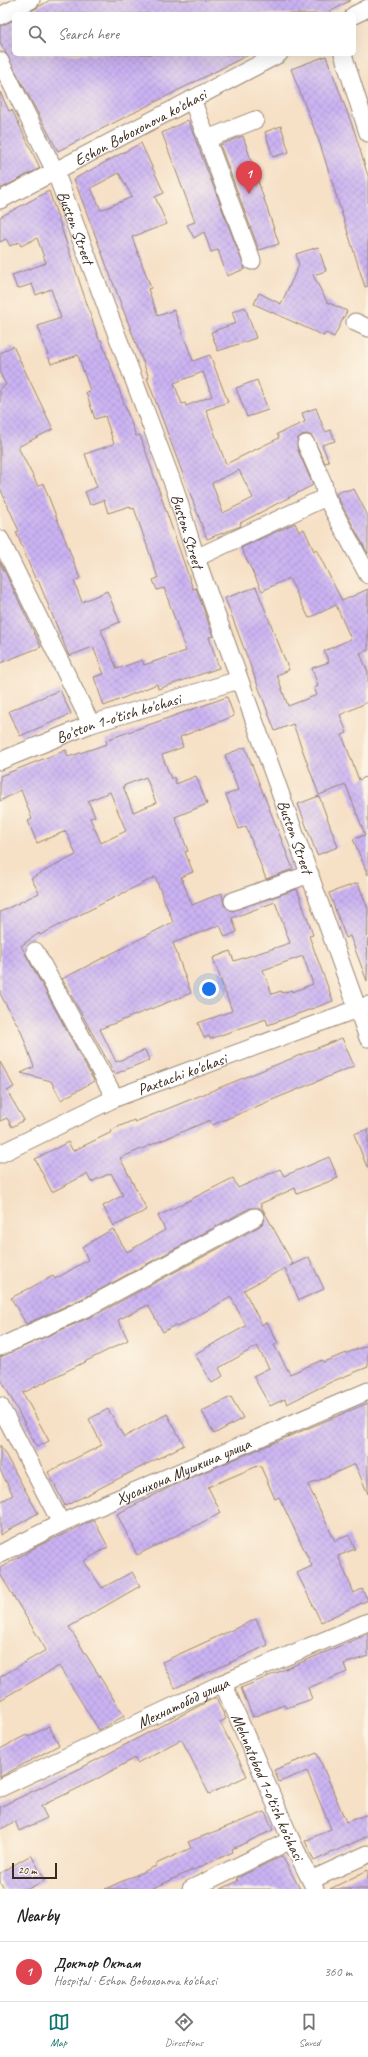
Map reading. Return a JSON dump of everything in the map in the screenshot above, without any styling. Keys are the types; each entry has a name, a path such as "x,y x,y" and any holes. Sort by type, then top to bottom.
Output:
{"street":[{"path":"0,16 31,0"},
{"path":"356,14 368,8"},
{"name":"Eshon Boboxonova ko'chasi","path":"0,200 275,56"},
{"path":"344,56 368,133"},
{"name":"Buston Street","path":"0,61 55,171 175,489 196,558 239,680 310,874 363,1007 368,1038"},
{"path":"192,100 252,261"},
{"path":"207,139 255,120"},
{"path":"306,444 323,483 326,497 368,575"},
{"path":"196,558 326,497"},
{"path":"0,539 91,724"},
{"name":"Bo'ston 1-o'tish ko'chasi","path":"0,761 91,724 239,680"},
{"path":"233,900 310,874"},
{"path":"35,951 115,1098"},
{"name":"Paxtachi ko'chasi","path":"0,1154 115,1098 363,1007"},
{"path":"0,1347 90,1306 255,1217"},
{"name":"Хусанхона Мушкина улица","path":"0,1554 61,1523 368,1391"},
{"path":"0,1406 61,1523"},
{"name":"Мехнатобод улица","path":"0,1788 223,1683 368,1622"},
{"name":"Mehnatobod 1-o'tish ko'chasi","path":"223,1683 291,1840 313,1884"},
{"path":"191,1889 291,1840"},
{"path":"313,1884 368,1854"}],"building":[{"path":"50,0 351,0 330,12 29,12"},
{"path":"12,21 12,56 246,56 58,151 0,42 0,26"},
{"path":"326,56 354,130 368,176 368,286 365,287 320,144 291,69"},
{"path":"0,92 9,111 12,110 40,168 0,189"},
{"path":"188,120 245,269 227,276 218,250 211,252 204,232 194,238 187,225 195,222 162,133"},
{"path":"281,126 289,152 273,157 265,132"},
{"path":"243,136 279,244 259,250 220,145"},
{"path":"141,143 164,193 155,197 167,224 132,237 151,288 148,289 158,316 174,310 193,361 210,355 228,402 206,410 226,464 279,438 277,434 305,422 302,413 316,408 325,432 331,430 335,441 322,445 329,462 325,463 312,436 307,434 298,438 297,448 313,485 240,523 241,526 207,539 147,378 149,378 74,179","holes":["119,173 132,197 101,210 91,188","203,372 212,396 186,406 185,403 182,404 174,383","239,470 253,498 223,513 212,483"]},
{"path":"49,191 99,340 101,340 136,436 140,435 193,589 196,588 213,636 209,637 219,668 158,689 157,684 104,706 94,677 104,674 93,647 69,656 38,580 36,581 16,532 19,531 0,488 0,388 6,385 0,373 0,353 13,346 53,429 18,447 38,486 43,483 80,578 74,581 82,602 107,591 120,622 101,630 117,669 142,660 144,665 186,651 164,588 157,590 153,580 158,578 134,508 131,509 130,506 108,513 104,500 90,505 85,492 97,487 85,454 114,444 105,416 95,419 86,392 90,391 78,355 51,364 38,326 61,318 51,289 36,295 32,284 17,289 12,275 46,263 37,238 21,246 19,242 10,246 6,239 0,242 0,217"},
{"path":"318,247 326,271 313,275 327,302 347,311 334,337 326,333 324,336 254,304 259,293 281,304 299,265 296,254"},
{"path":"245,307 256,338 218,351 211,332 236,323 232,312"},
{"path":"257,380 268,410 247,417 236,388"},
{"path":"354,489 368,516 368,554 336,494 342,491"},
{"path":"295,523 299,532 304,529 314,551 316,549 342,601 368,589 368,650 360,653 368,672 368,702 340,715 347,733 342,735 359,780 368,776 368,875 353,839 365,835 346,785 319,795 293,724 275,731 225,598 256,587 289,670 277,675 288,706 317,695 314,688 318,686 312,668 329,662 324,651 351,639 336,605 309,618 289,578 262,591 241,548"},
{"path":"0,562 41,647 0,663"},
{"path":"60,690 71,714 20,736 9,711"},
{"path":"227,697 234,716 180,737 183,747 162,755 171,779 174,777 176,784 196,776 207,804 175,817 188,851 185,852 193,872 181,877 192,905 222,893 224,905 232,911 297,889 313,935 309,936 333,1001 268,1025 266,1019 210,1039 209,1036 204,1038 198,1023 232,1011 213,958 230,951 234,961 290,943 275,902 232,918 237,932 225,937 220,925 173,943 191,993 100,1029 116,1062 145,1050 149,1060 115,1074 62,979 173,922 155,877 40,935 39,933 21,946 94,1081 61,1100 51,1081 21,1073 34,1067 21,1031 0,994 0,912 39,893 31,878 76,855 66,831 37,843 28,821 32,819 21,790 0,801 0,776 66,750 68,757 107,744 106,740","holes":["146,777 156,803 133,812 123,786","110,792 126,831 101,843 90,818 95,816 88,801","303,956 313,984 292,992 292,990 282,993 281,991 272,994 263,970"]},
{"path":"245,747 293,869 266,879 246,826 239,829 226,795 238,790 225,755"},
{"path":"319,796 338,847 317,855 298,804"},
{"path":"358,883 368,909 367,981 350,936 346,938 329,893"},
{"path":"342,1038 354,1066 212,1125 210,1120 120,1158 147,1210 114,1226 103,1206 123,1195 111,1173 91,1182 87,1174 52,1192 35,1159 68,1142 73,1151 112,1132 111,1130 134,1120 135,1122"},
{"path":"0,1062 14,1087 7,1091 24,1120 12,1127 7,1118 0,1121"},
{"path":"368,1129 368,1167 367,1167 354,1134"},
{"path":"329,1157 338,1178 297,1194 295,1188 260,1204 293,1264 290,1266 309,1257 324,1289 299,1300 285,1268 244,1290 262,1325 267,1322 278,1343 274,1345 290,1374 322,1360 323,1362 368,1345 368,1367 333,1381 287,1404 285,1399 270,1406 253,1376 269,1368 257,1346 219,1368 223,1376 212,1383 195,1354 246,1326 231,1297 177,1327 175,1325 163,1332 148,1305 118,1320 128,1340 23,1393 49,1441 37,1447 0,1377 0,1357 95,1315 260,1226 264,1222 264,1213 260,1208 250,1208 86,1297 26,1324 11,1298 53,1276 55,1279 88,1260 82,1247 113,1229 127,1252 165,1230 158,1216 233,1178 238,1188 280,1169 284,1176"},
{"path":"231,1397 243,1418 214,1434 202,1411"},
{"path":"368,1403 368,1494 355,1464 308,1485 335,1541 349,1535 355,1549 338,1556 354,1593 362,1589 368,1600 321,1622 297,1573 312,1566 279,1497 275,1499 260,1465 208,1487 221,1513 137,1555 117,1514 176,1484"},
{"path":"108,1409 124,1437 167,1414 184,1445 65,1506 48,1472 102,1445 89,1419"},
{"path":"0,1445 38,1513 0,1535 0,1502 13,1495 0,1470"},
{"path":"94,1520 108,1547 84,1561 102,1588 132,1572 140,1586 69,1627 124,1716 99,1730 59,1666 0,1700 0,1677 46,1650 0,1574 0,1568 38,1546"},
{"path":"256,1619 268,1645 175,1688 162,1662"},
{"path":"368,1634 368,1656 344,1664 347,1672 308,1688 312,1699 286,1708 284,1705 253,1717 241,1688"},
{"path":"216,1697 226,1719 220,1722 247,1776 209,1794 182,1740 180,1740 137,1763 135,1758 93,1781 41,1806 47,1818 19,1831 15,1821 0,1830 0,1807 81,1768"},
{"path":"49,1726 59,1745 0,1777 0,1749 26,1735 28,1737"},
{"path":"317,1753 346,1822 368,1814 368,1836 314,1861 305,1841 331,1829 307,1771 279,1782 274,1770"},
{"path":"265,1812 273,1830 232,1849 233,1852 151,1889 105,1889 191,1848 188,1842"},
{"path":"31,1855 45,1880 28,1889 4,1889 0,1882 0,1873"},
{"path":"282,1856 300,1889 221,1889 238,1881 237,1878"},
{"path":"368,1870 368,1889 330,1889"}],"place":[{"name":"Доктор Октам","path":"249,194"}]}
